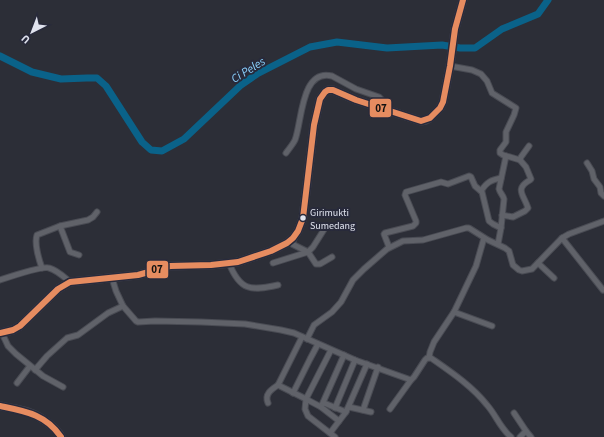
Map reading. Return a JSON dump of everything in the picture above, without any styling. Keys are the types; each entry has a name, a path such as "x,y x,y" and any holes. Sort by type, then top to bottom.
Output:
{"main road":[{"path":"1,333 14,330 20,326 58,289 70,282 141,274 170,266 196,266 238,262 287,243 300,227 303,218 314,125 318,105 322,95 326,91 333,90 356,100 421,121 428,119 440,108 443,102 461,1"},
{"path":"0,406 36,415 48,423 61,437"}],"street":[{"path":"450,66 472,70 481,74 486,79 492,93 516,108 506,132 506,142 500,150 500,153 502,155 520,160 526,167 531,179 523,184 521,190 528,208 513,217 502,215"},
{"path":"286,153 296,139 300,116 308,89 312,82 321,76 332,76 356,89 379,97 391,111"},
{"path":"520,160 529,146"},
{"path":"498,244 504,199 499,189 506,156"},
{"path":"587,164 592,171 594,179 600,187 601,193 604,196"},
{"path":"389,247 384,234 385,233 413,226 416,223 405,195 406,192 441,182 448,184 470,176 475,186 481,191 490,221 501,228"},
{"path":"481,191 492,180 501,178"},
{"path":"42,268 38,255 36,236 60,226 88,220 97,212"},
{"path":"268,403 266,399 270,392 278,385 314,325 332,312 341,302 353,280 389,247 403,241 423,240 466,228 472,229 484,238 509,251 513,265 522,271 532,269 562,238 604,221"},
{"path":"60,226 70,252 79,255"},
{"path":"273,263 308,252 325,228"},
{"path":"294,236 292,244 308,252 318,265 332,256"},
{"path":"390,409 429,358 434,342 454,312 476,266 484,238"},
{"path":"562,238 603,290"},
{"path":"229,263 235,278 246,287 257,289 278,285"},
{"path":"538,263 554,278"},
{"path":"0,280 47,267 62,275 70,282"},
{"path":"112,278 123,306 136,321 245,324 281,330 305,338 355,360 411,380"},
{"path":"18,383 67,338 78,335 108,313 123,306"},
{"path":"454,312 492,326"},
{"path":"1,333 8,346 33,368 43,376 63,387"},
{"path":"294,392 318,344"},
{"path":"331,350 306,399 305,409 308,416 335,437"},
{"path":"323,405 344,355"},
{"path":"429,358 450,371 474,390 488,406 503,429 511,437"},
{"path":"335,408 355,360"},
{"path":"330,434 348,410 367,364"},
{"path":"363,410 378,367"},
{"path":"278,385 306,399 323,405 348,410 363,410 371,412"},
{"path":"323,405 339,421"},
{"path":"514,413 531,437"},
{"path":"520,437 526,432"}],"waterway":[{"name":"Ci Peles","path":"0,56 32,72 61,79 97,78 106,86 142,142 151,150 162,151 184,139 241,85 257,74 310,47 337,42 387,48 442,45 460,48 475,48 502,29 538,14 548,0"}],"transit line":[{"name":"07","path":"0,333 13,330 20,326 58,289 70,282 138,275 170,266 211,265 238,262 271,251 287,243 298,231 303,218 314,125 320,99 325,92 328,90 333,90 356,100 421,121 430,118 440,108 443,102 455,29 463,0"},
{"name":"07","path":"0,406 26,412 41,418 49,423 61,437"}],"place":[{"name":"Girimukti Sumedang","path":"303,218"}]}
